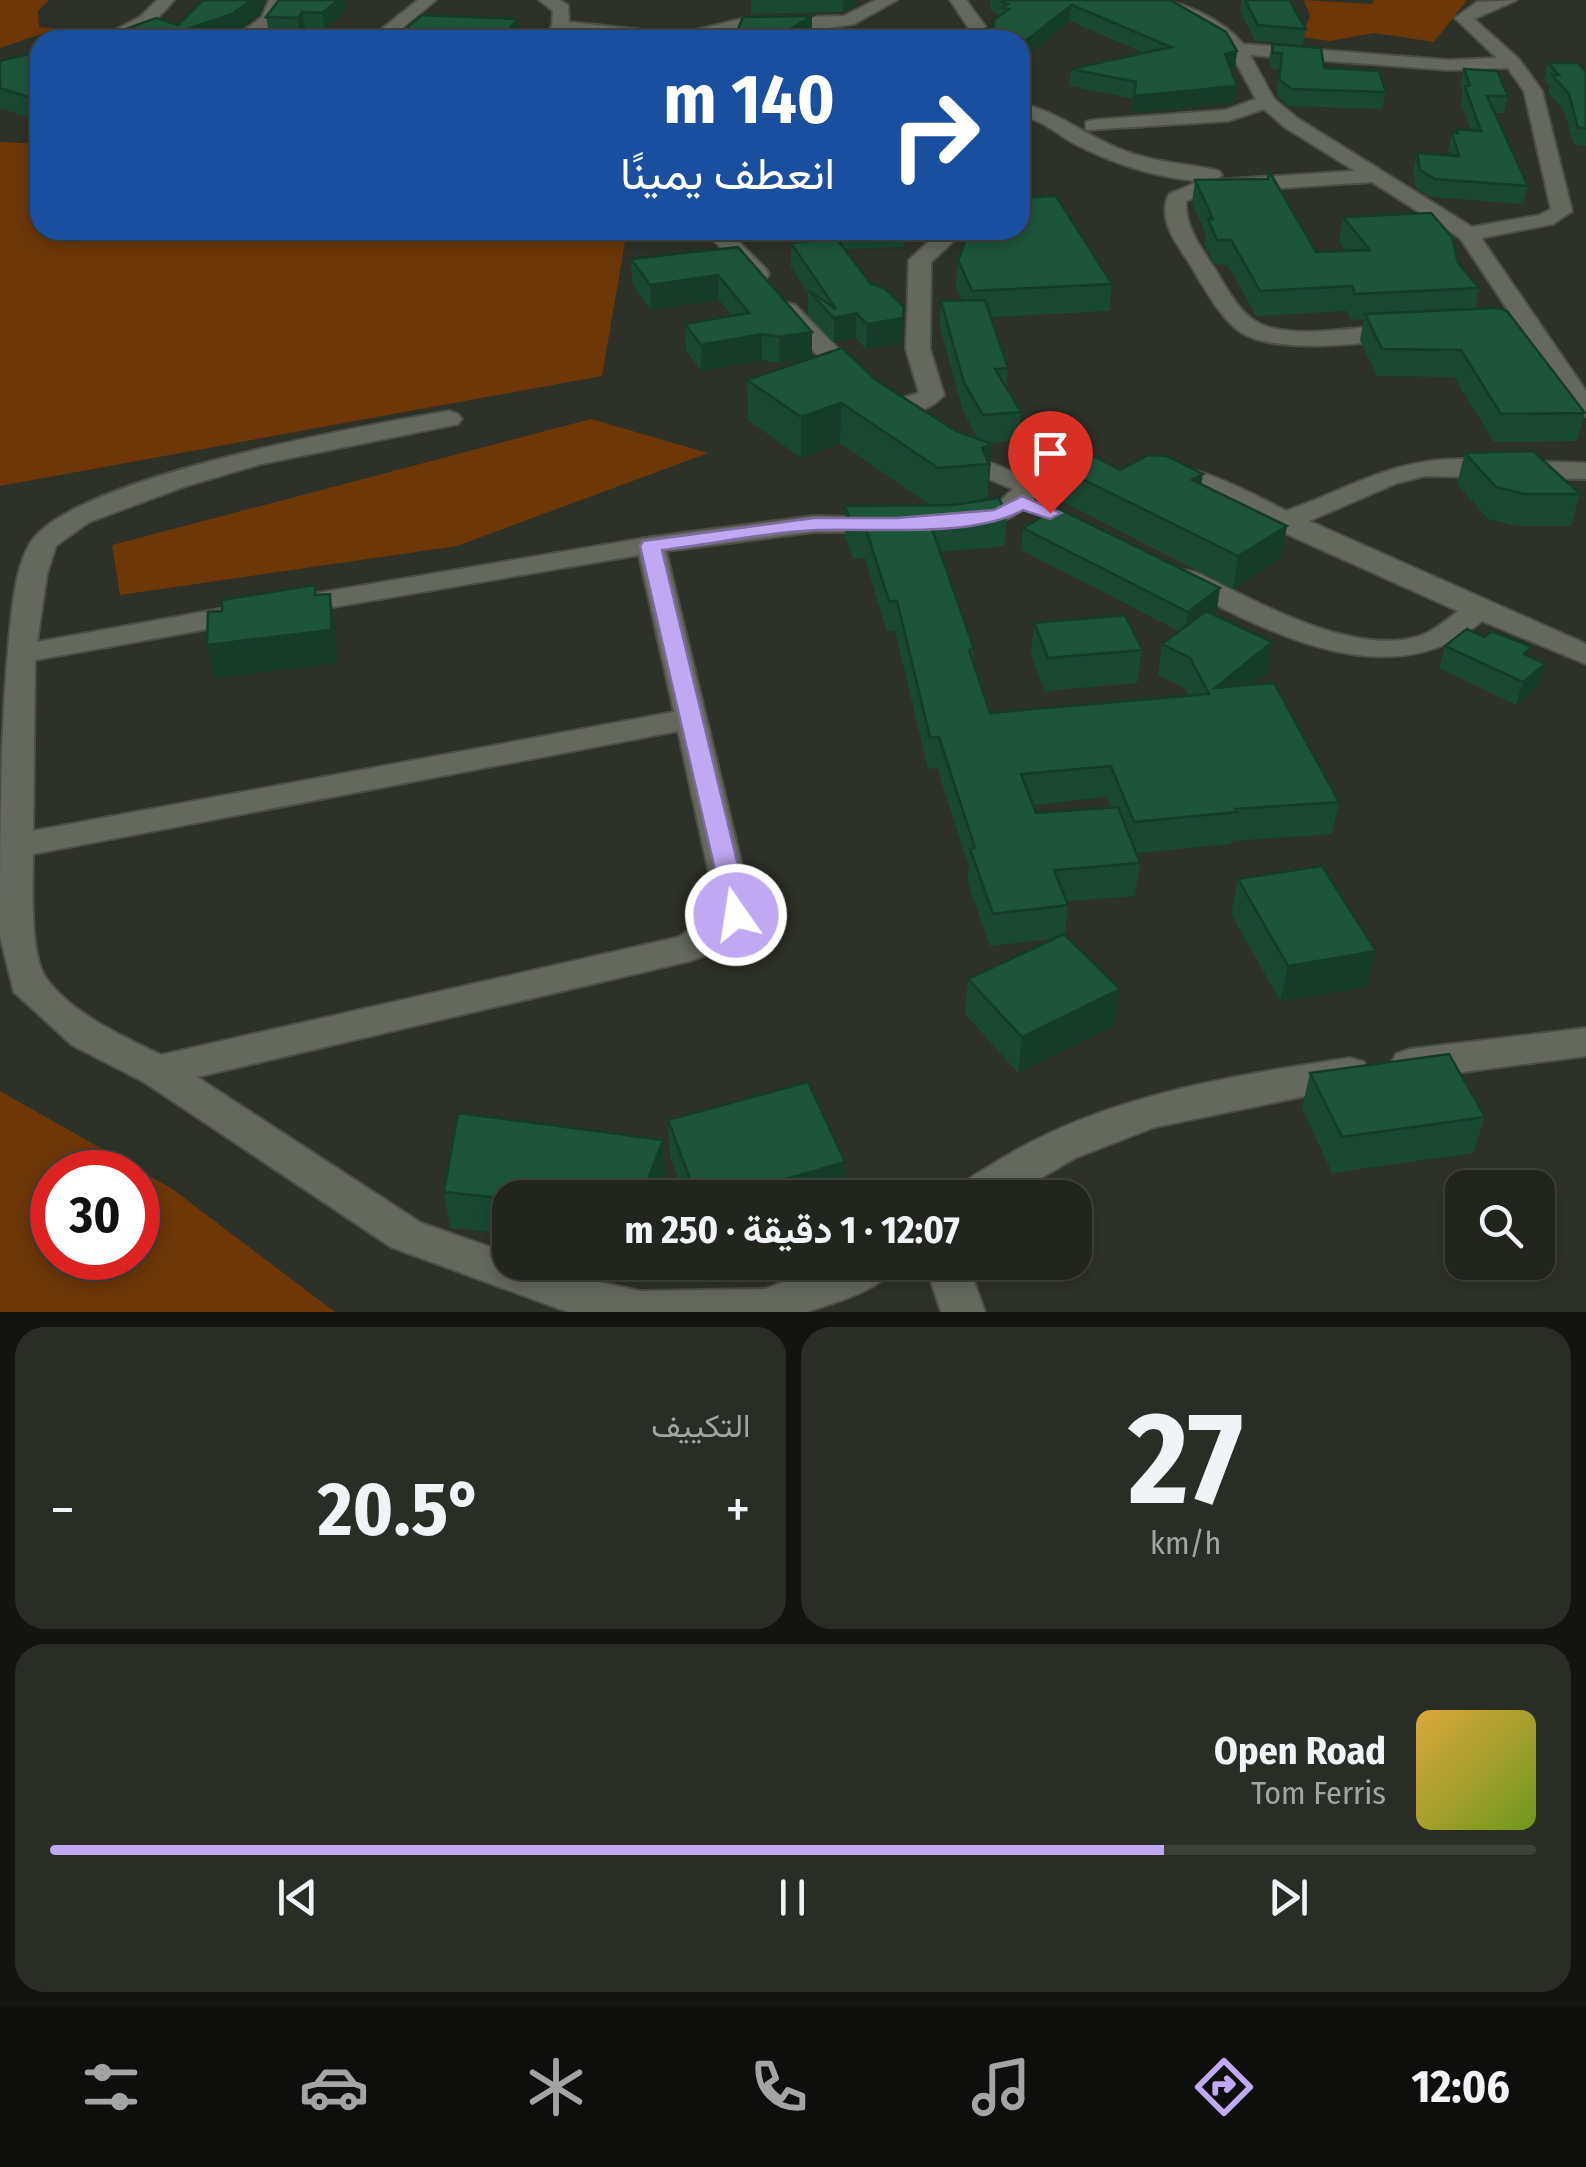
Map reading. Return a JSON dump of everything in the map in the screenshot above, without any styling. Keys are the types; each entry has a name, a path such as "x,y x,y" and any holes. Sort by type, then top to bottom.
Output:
{"street":[{"path":"127,30 146,21 166,0"},
{"path":"255,30 270,20 277,0"},
{"path":"390,30 428,0"},
{"path":"547,0 562,9 557,30"},
{"path":"717,30 745,23 848,20 889,0"},
{"path":"948,0 958,1 979,30"},
{"path":"1160,0 1216,29 1239,48 1266,102 1290,122 1468,234 1586,409"},
{"path":"1468,234 1546,220 1562,211 1533,91 1512,63 1463,18 1483,6 1509,0"},
{"path":"1239,48 1448,65 1512,63"},
{"path":"1093,126 1228,115 1266,102"},
{"path":"1030,112 1044,114 1092,145 1177,173 1194,176 1302,168 1345,176"},
{"path":"1375,176 1200,186 1176,198 1173,213 1190,248 1238,319 1254,331 1288,336 1527,322"},
{"path":"725,240 806,334 886,411 910,428"},
{"path":"886,411 924,402 932,395 918,349 920,260 943,240"},
{"path":"449,418 336,437 210,467 98,508 47,538 36,566 20,654 14,922 27,982 85,1035 158,1071 406,1235 492,1266"},
{"path":"936,445 1026,492 1050,513"},
{"path":"1281,521 1378,480 1426,468 1586,470"},
{"path":"20,654 357,593 651,546 814,524 999,516 1026,492 1135,474 1193,478 1586,656"},
{"path":"158,1071 690,948 736,915 651,546"},
{"path":"1161,566 1271,618 1346,644 1422,646 1452,631 1478,609"},
{"path":"16,846 691,719"},
{"path":"1000,1180 1147,1110 1254,1087 1586,1042"},
{"path":"531,1280 576,1296 640,1310 765,1308 840,1280"},
{"path":"952,1280 963,1312"}],"shaded area":[{"path":"0,0 49,0 38,11 39,27 56,29 30,30 30,38 0,48"},
{"path":"1304,0 1372,4 1374,0 1467,0 1434,42 1374,33 1330,41 1301,37 1310,16"},
{"path":"0,142 30,144 30,240 625,240 602,376 0,486"},
{"path":"591,419 708,453 457,546 120,595 112,545"},
{"path":"0,1091 104,1150 30,1150 30,1280 160,1280 160,1182 335,1312 0,1312"}],"building":[{"path":"203,0 251,0 232,14 185,30 123,30 156,18 178,25"},
{"path":"279,0 338,0 322,13 302,12 298,18 266,17"},
{"path":"1170,0 1226,32 1237,51 1225,54 1237,86 1134,96 1136,82 1071,69 1171,47 1072,5 1030,37 1030,30 982,30 994,26 994,20 1009,9 1002,8 1008,4 1001,2"},
{"path":"1245,0 1289,0 1306,29 1258,25"},
{"path":"422,15 517,19 509,30 404,30"},
{"path":"812,16 788,30 738,30 743,17"},
{"path":"1272,44 1321,48 1324,68 1379,71 1386,92 1291,89 1279,79 1282,53 1273,53"},
{"path":"30,54 30,98 0,88 0,61"},
{"path":"1548,63 1578,63 1586,72 1586,128 1578,128 1569,94 1552,75 1559,75"},
{"path":"1464,69 1497,71 1508,96 1487,96 1528,186 1435,179 1420,170 1417,153 1459,156 1452,133 1458,133 1457,129 1481,131 1465,87 1470,85"},
{"path":"1269,171 1316,252 1370,250 1343,217 1431,213 1452,237 1458,263 1479,288 1355,294 1352,286 1260,291 1231,240 1217,240 1208,219 1213,219 1195,180 1268,179"},
{"path":"1056,196 1112,284 972,291 958,260 966,240 1030,240 1030,197"},
{"path":"838,240 871,284 884,288 904,307 903,318 867,324 856,313 834,318 808,290 836,309 791,243"},
{"path":"738,247 812,332 779,337 762,334 701,345 685,324 749,313 718,275 650,285 631,259"},
{"path":"985,300 1008,368 995,369 1021,412 983,415 964,383 941,301"},
{"path":"1497,308 1507,311 1585,413 1501,414 1461,350 1382,349 1365,314"},
{"path":"842,348 876,380 956,431 992,444 982,448 989,464 938,468 841,403 801,417 747,380"},
{"path":"1533,451 1580,494 1525,494 1496,487 1465,453"},
{"path":"1148,455 1166,456 1203,474 1192,480 1287,526 1238,556 1058,467 1076,458 1094,456 1120,470"},
{"path":"999,498 1007,516 930,523 974,649 969,650 990,713 1209,694 1190,658 1162,644 1206,611 1272,642 1215,688 1274,683 1339,802 1235,809 1237,812 1134,822 1111,766 1021,774 1036,813 1118,807 1140,863 1054,870 1068,905 993,914 970,849 975,848 939,737 930,737 897,601 889,601 866,529 854,530 845,506 953,505"},
{"path":"1057,508 1220,588 1188,612 1023,528"},
{"path":"315,585 315,595 330,594 331,630 207,645 208,612 222,611 222,600"},
{"path":"1125,615 1142,650 1048,658 1034,623"},
{"path":"1467,629 1484,637 1492,631 1532,647 1524,654 1545,664 1523,682 1445,646"},
{"path":"1322,866 1376,951 1288,966 1238,879"},
{"path":"1064,934 1120,989 1022,1037 968,979"},
{"path":"1449,1054 1485,1117 1342,1137 1310,1073"},
{"path":"808,1082 845,1162 783,1180 690,1180 668,1120"},
{"path":"458,1113 663,1140 648,1180 492,1180 492,1197 444,1192"}],"route":[{"path":"736,915 651,546 814,524 897,524 999,516 1022,502 1050,513"}]}
